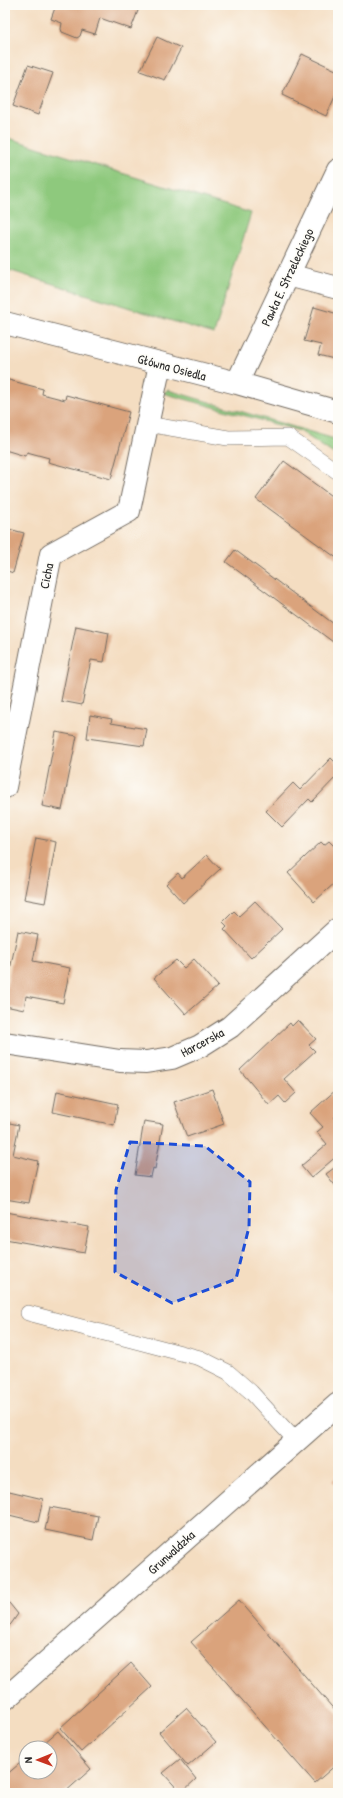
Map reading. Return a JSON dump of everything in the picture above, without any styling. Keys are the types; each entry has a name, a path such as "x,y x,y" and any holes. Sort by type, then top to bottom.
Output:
{"street":[{"name":"Pawła E. Strzeleckiego","path":"237,384 338,170"},
{"path":"288,275 338,288"},
{"name":"Główna Osiedla","path":"5,323 338,412"},
{"name":"Cicha","path":"5,787 51,554 129,511 160,364"},
{"name":"Harcerska","path":"5,1042 120,1061 146,1062 172,1058 200,1046 230,1027 338,929"},
{"name":"Grunwaldzka","path":"5,1699 338,1404"}],"lane":[{"path":"147,424 228,438 288,437 338,472"},
{"path":"28,1313 200,1358 228,1372 251,1392 296,1441"}],"highlighted area":[{"path":"130,1142 205,1146 250,1182 249,1227 236,1279 172,1303 115,1272 116,1190"}],"green space":[{"path":"5,137 251,213 214,334 5,269"},
{"path":"168,390 338,440 338,457 300,431 163,393"}],"building":[{"path":"56,5 132,5 139,8 131,29 100,18 95,34 82,30 80,36 77,38 62,32 62,23 51,19"},
{"path":"157,37 181,48 165,80 140,71"},
{"path":"302,54 338,71 338,90 326,116 282,95"},
{"path":"28,65 53,73 38,115 13,106"},
{"path":"314,307 338,314 338,360 318,355 321,345 304,341"},
{"path":"5,379 43,389 42,394 65,400 66,395 129,412 111,479 48,462 49,458 27,452 25,456 5,450"},
{"path":"284,461 338,501 338,559 256,499"},
{"path":"5,528 24,533 13,573 5,570"},
{"path":"235,550 338,627 338,636 333,642 226,562"},
{"path":"76,626 109,633 104,662 91,660 82,705 61,701"},
{"path":"90,715 112,719 111,723 147,729 144,746 87,738"},
{"path":"56,732 77,736 62,810 42,806"},
{"path":"331,758 338,765 338,775 312,802 309,799 282,827 266,811 293,783 300,790"},
{"path":"36,838 56,842 45,903 24,899"},
{"path":"329,841 338,850 338,880 314,902 288,873 321,842 324,845"},
{"path":"207,855 220,869 183,903 166,884 178,873 182,878"},
{"path":"255,901 282,929 251,958 224,929 227,926 223,922 234,911 239,916"},
{"path":"18,931 38,935 33,961 70,968 63,1003 26,996 24,1010 5,1006 5,994"},
{"path":"194,959 218,986 186,1014 154,978 176,960 184,968"},
{"path":"298,1020 316,1039 309,1045 315,1051 284,1079 296,1093 285,1103 279,1096 269,1105 240,1070 290,1023 292,1026"},
{"path":"338,1088 338,1114 334,1118 338,1122 338,1155 311,1178 301,1166 327,1144 317,1132 323,1127 310,1113"},
{"path":"212,1089 224,1124 187,1137 174,1102"},
{"path":"57,1091 118,1104 114,1125 53,1112"},
{"path":"144,1121 163,1124 155,1169 153,1168 151,1177 135,1175"},
{"path":"5,1122 19,1125 13,1155 38,1161 29,1203 5,1199"},
{"path":"338,1165 338,1189 326,1174"},
{"path":"5,1212 89,1227 84,1253 5,1239"},
{"path":"338,1475 338,1488 332,1481"},
{"path":"5,1490 43,1499 38,1522 5,1514"},
{"path":"50,1507 98,1516 93,1540 45,1530"},
{"path":"5,1598 18,1614 5,1630"},
{"path":"239,1600 338,1714 338,1763 315,1783 191,1642"},
{"path":"131,1663 152,1687 81,1752 60,1728"},
{"path":"186,1708 216,1742 188,1766 159,1732"},
{"path":"58,1731 91,1769 64,1793 5,1793 5,1776 18,1765 18,1780 58,1780 58,1740 47,1740"},
{"path":"180,1759 196,1779 181,1793 163,1773"}]}
